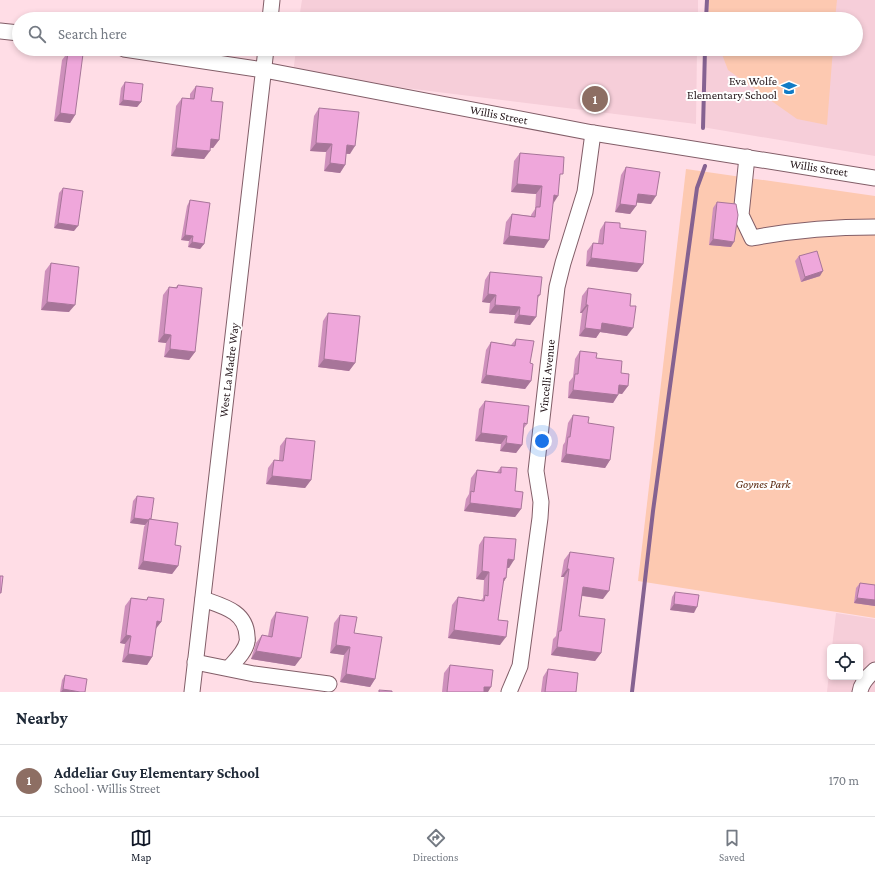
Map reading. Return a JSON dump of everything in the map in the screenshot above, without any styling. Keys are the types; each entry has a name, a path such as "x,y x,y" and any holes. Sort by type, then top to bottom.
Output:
{"street":[{"path":"271,12 272,0"},
{"path":"0,31 12,33"},
{"name":"Willis Street","path":"171,56 264,70 594,133 875,178"},
{"name":"West La Madre Way","path":"192,692 265,56"},
{"name":"Vincelli Avenue","path":"509,692 520,666 540,518 541,502 536,471 557,286 562,263 585,192 594,133"},
{"path":"747,157 741,215 752,238 788,232 840,227 875,227"},
{"path":"203,599 230,609 241,618 247,630 247,642 241,654 229,668"},
{"path":"195,662 254,674 329,684"},
{"path":"860,692 861,687 868,676 875,670"}],"shaded area":[{"path":"302,0 698,0 698,12 300,12"},
{"name":"Eva Wolfe Elementary School","path":"707,0 875,0 875,156 702,127 705,56 863,56 863,12 706,12"},
{"path":"295,56 697,56 696,124 293,74"},
{"path":"836,613 875,619 875,692 827,692 828,680 863,680 863,644 832,644"}],"green space":[{"path":"709,0 837,0 836,12 708,12"},
{"path":"723,56 832,56 827,125 797,119 728,70"},
{"name":"Goynes Park","path":"686,169 875,196 875,618 638,581"}],"building":[{"path":"67,56 83,56 75,115 60,113"},
{"path":"125,82 143,84 141,102 123,100"},
{"path":"196,86 213,88 211,101 223,102 219,140 211,139 210,151 176,148 182,98 194,99"},
{"path":"319,108 359,112 355,146 347,145 345,165 330,163 332,144 316,143"},
{"path":"520,153 564,157 563,174 560,174 558,196 554,195 549,240 509,236 512,214 535,217 536,207 540,207 542,186 517,184"},
{"path":"626,167 660,172 656,196 638,194 636,206 620,204"},
{"path":"63,188 83,191 78,226 58,223"},
{"path":"190,200 210,203 204,244 192,242 193,236 185,235"},
{"path":"717,202 736,204 738,215 734,242 713,239"},
{"path":"605,222 620,223 620,228 646,231 643,264 591,258 593,243 603,244"},
{"path":"817,251 823,271 805,277 799,256"},
{"path":"51,263 79,267 75,305 47,302"},
{"path":"490,272 542,277 540,295 538,295 536,317 519,315 520,307 495,305 496,295 488,294"},
{"path":"178,285 202,288 195,352 170,349 171,335 164,334 169,287 177,288"},
{"path":"588,288 631,294 630,306 636,306 633,328 602,323 601,330 585,328 588,305 586,305"},
{"path":"328,313 360,316 355,363 324,359"},
{"path":"516,339 534,341 530,363 533,364 531,381 486,375 491,342 515,346"},
{"path":"580,351 597,353 596,358 622,361 621,373 629,374 628,386 619,385 618,395 573,390 575,374 578,374"},
{"path":"485,401 529,406 527,424 524,423 522,445 506,443 507,436 481,433"},
{"path":"573,415 589,417 588,423 614,427 610,460 566,454"},
{"path":"286,438 315,441 311,480 272,476 274,460 283,461"},
{"path":"501,467 517,468 515,491 523,492 521,509 470,503 471,491 474,492 477,470 501,473"},
{"path":"137,496 154,498 151,519 134,518"},
{"path":"149,519 178,523 175,545 181,546 178,566 143,561"},
{"path":"484,537 516,539 514,560 508,559 498,620 508,621 506,637 454,630 458,597 484,601 485,595 488,596 489,572 482,571"},
{"path":"570,552 614,558 609,591 583,587 579,616 605,619 601,653 557,647 559,631 561,631"},
{"path":"0,576 3,576 1,593 0,593"},
{"path":"860,583 875,585 875,600 857,598"},
{"path":"675,592 699,595 697,607 674,604"},
{"path":"148,597 164,599 161,622 157,621 152,657 128,654 131,636 126,635 131,598 147,600"},
{"path":"276,612 308,617 301,658 256,651 262,635 272,637"},
{"path":"340,615 357,617 354,633 382,637 375,679 346,674 350,647 336,645"},
{"path":"450,665 493,670 491,687 484,687 484,692 447,692"},
{"path":"548,669 578,673 576,692 545,692"},
{"path":"65,675 87,679 85,692 63,689"},
{"path":"379,690 392,691 392,692 379,692"}],"waterway":[{"path":"706,12 707,0"},
{"path":"703,128 705,56"},
{"path":"632,692 653,511 697,188 705,166"}],"place":[{"name":"Eva Wolfe Elementary School","path":"789,88"},
{"name":"Addeliar Guy Elementary School","path":"595,99"}]}
